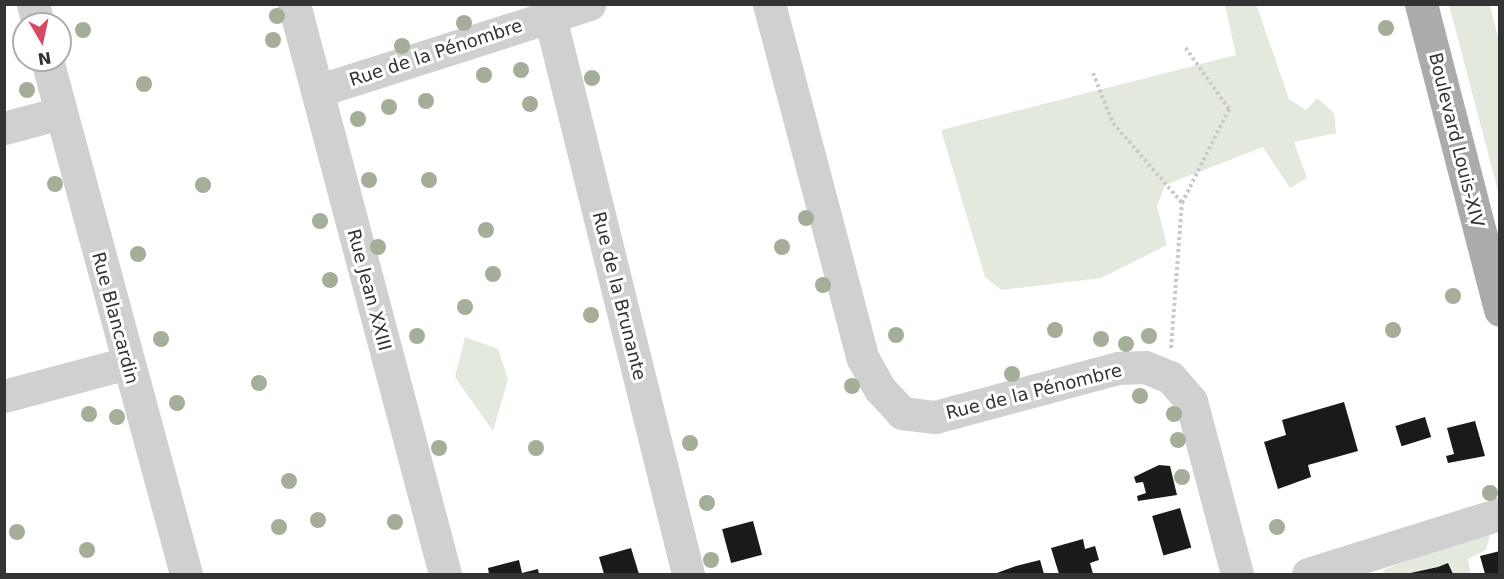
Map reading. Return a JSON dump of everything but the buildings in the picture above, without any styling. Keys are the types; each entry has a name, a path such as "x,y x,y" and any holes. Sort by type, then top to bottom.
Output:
{"main road":[{"name":"Boulevard Louis-XIV","path":"1421,4 1500,310"}],"street":[{"name":"Rue Jean XXIII","path":"294,4 445,574"},
{"name":"Rue de la Pénombre","path":"317,91 588,4"},
{"name":"Rue de la Pénombre","path":"769,4 862,357 879,389 902,413 935,417 1118,368 1145,367 1170,377 1191,401 1237,574"},
{"name":"Rue de la Brunante","path":"550,17 688,574"},
{"name":"Rue Blancardin","path":"50,72 186,574"},
{"path":"4,128 60,113"},
{"path":"4,396 128,363"},
{"path":"1308,574 1500,514"}],"path":[{"path":"1170,377 1182,203 1229,109 1185,47"},
{"path":"1094,73 1113,123 1182,203"}],"shaded area":[{"path":"1256,4 1289,99 1306,110 1317,98 1334,113 1336,133 1294,142 1307,178 1290,188 1263,147 1165,185 1157,206 1167,245 1101,278 1001,290 985,277 941,130 1236,55 1225,5"},
{"path":"1449,5 1490,5 1499,42 1499,195"},
{"path":"465,337 498,349 508,379 493,431 455,377"},
{"path":"1492,529 1486,550 1468,559 1471,574 1385,574 1383,570"}]}
